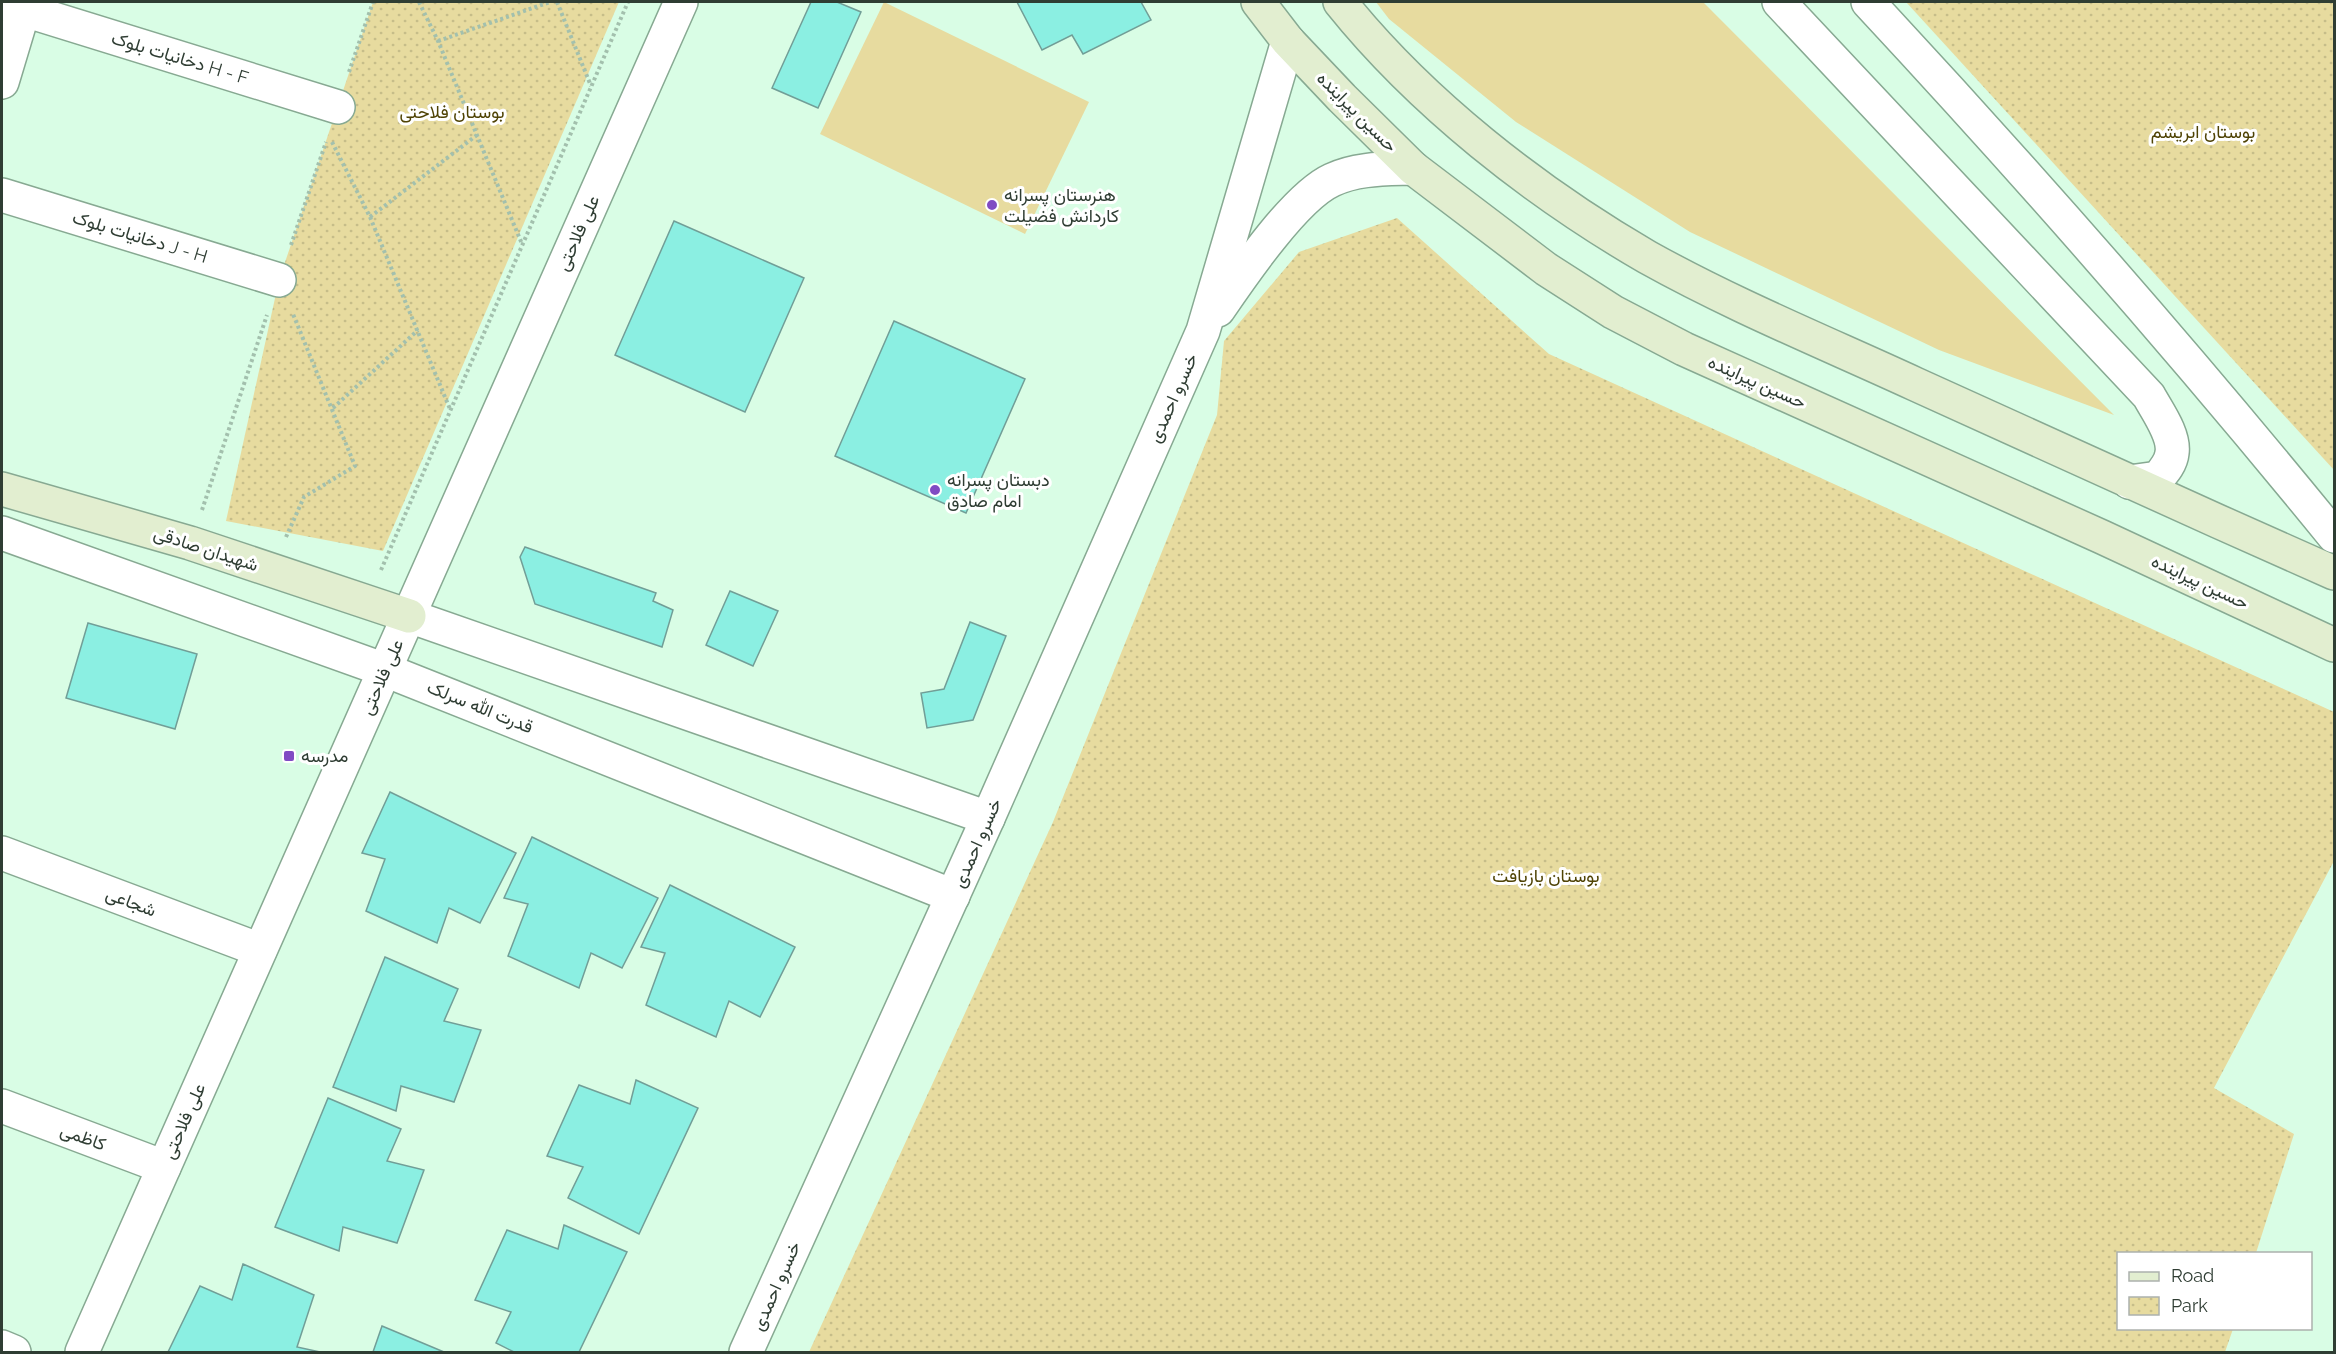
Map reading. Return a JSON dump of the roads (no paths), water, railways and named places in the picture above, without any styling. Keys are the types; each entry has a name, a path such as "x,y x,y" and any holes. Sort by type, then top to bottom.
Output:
{"main road":[{"name":"حسین پیراینده","path":"1258,2 1288,41 1413,168 1546,269 1613,312 1684,349 2091,532 2334,645"},
{"path":"1340,2 1389,59 1514,168 1584,219 1649,258 1718,294 2334,573"},
{"name":"شهیدان صادقی","path":"2,489 190,543 409,616"}],"street":[{"name":"علی فلاحتی","path":"82,1353 681,2"},
{"path":"1779,2 2149,396 2169,437 2173,452 2168,465 2158,478 2129,482"},
{"path":"1868,2 1936,75 2242,423 2334,536"},
{"path":"2,82 17,4"},
{"name":"دخانیات بلوک H - F","path":"17,4 333,121"},
{"path":"1203,331 1288,41"},
{"path":"1203,331 1243,275 1307,196 1332,180 1366,169 1413,168"},
{"name":"دخانیات بلوک J - H","path":"2,195 279,280"},
{"name":"خسرو احمدی","path":"746,1353 988,818 1203,331"},
{"name":"قدرت الله سرلک","path":"2,533 385,670 953,896"},
{"path":"409,616 988,818"},
{"name":"شجاعی","path":"2,853 260,950"},
{"name":"کاظمی","path":"2,1106 164,1167"},
{"path":"2,1347 15,1353"}],"place":[{"name":"هنرستان پسرانه کاردانش فضیلت","path":"992,205"},
{"name":"دبستان پسرانه امام صادق","path":"935,490"},
{"name":"مدرسه","path":"289,756"}],"park label":[{"name":"بوستان فلاحتی","path":"452,112"},
{"name":"بوستان ابریشم","path":"2203,132"},
{"name":"بوستان بازیافت","path":"1546,876"}]}
